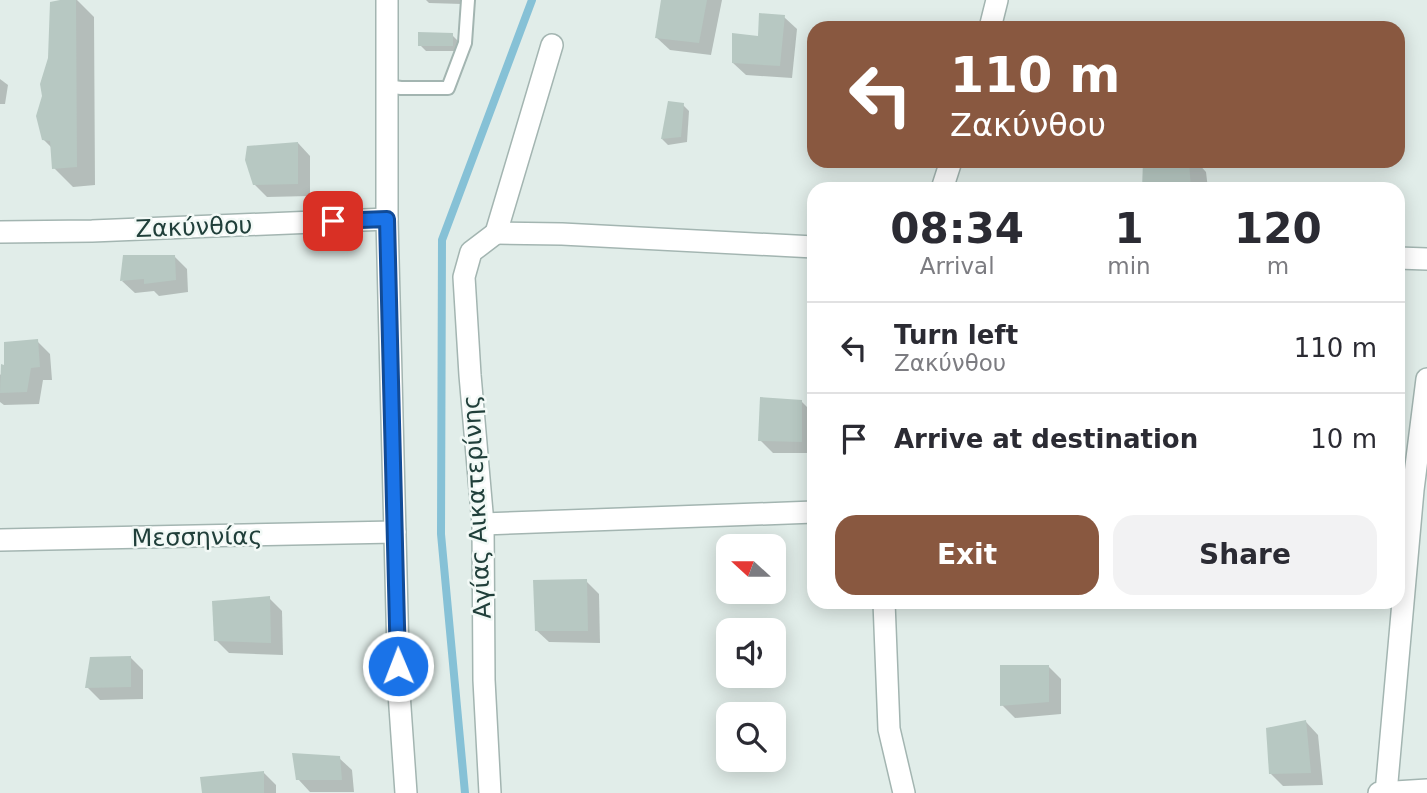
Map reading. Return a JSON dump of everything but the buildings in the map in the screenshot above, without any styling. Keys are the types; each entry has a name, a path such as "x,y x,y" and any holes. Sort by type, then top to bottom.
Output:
{"street":[{"path":"387,0 387,219 398,693 406,793"},
{"path":"992,21 997,0"},
{"path":"552,45 496,233 807,247"},
{"name":"Ζακύνθου","path":"0,232 387,219"},
{"name":"Αγίας Αικατερίνης","path":"490,793 484,680 483,524 464,277 471,252 496,233"},
{"path":"1405,258 1427,259"},
{"path":"1405,580 1427,379"},
{"path":"483,524 807,512"},
{"name":"Μεσσηνίας","path":"0,540 395,532"},
{"path":"884,609 889,729 904,793"},
{"path":"1386,793 1402,609"},
{"path":"1379,793 1427,790"}],"lane":[{"path":"386,86 448,88 465,43 468,0"}],"waterway":[{"path":"465,793 441,534 442,240 532,0"}],"route":[{"path":"333,221 387,219 398,666"}]}
